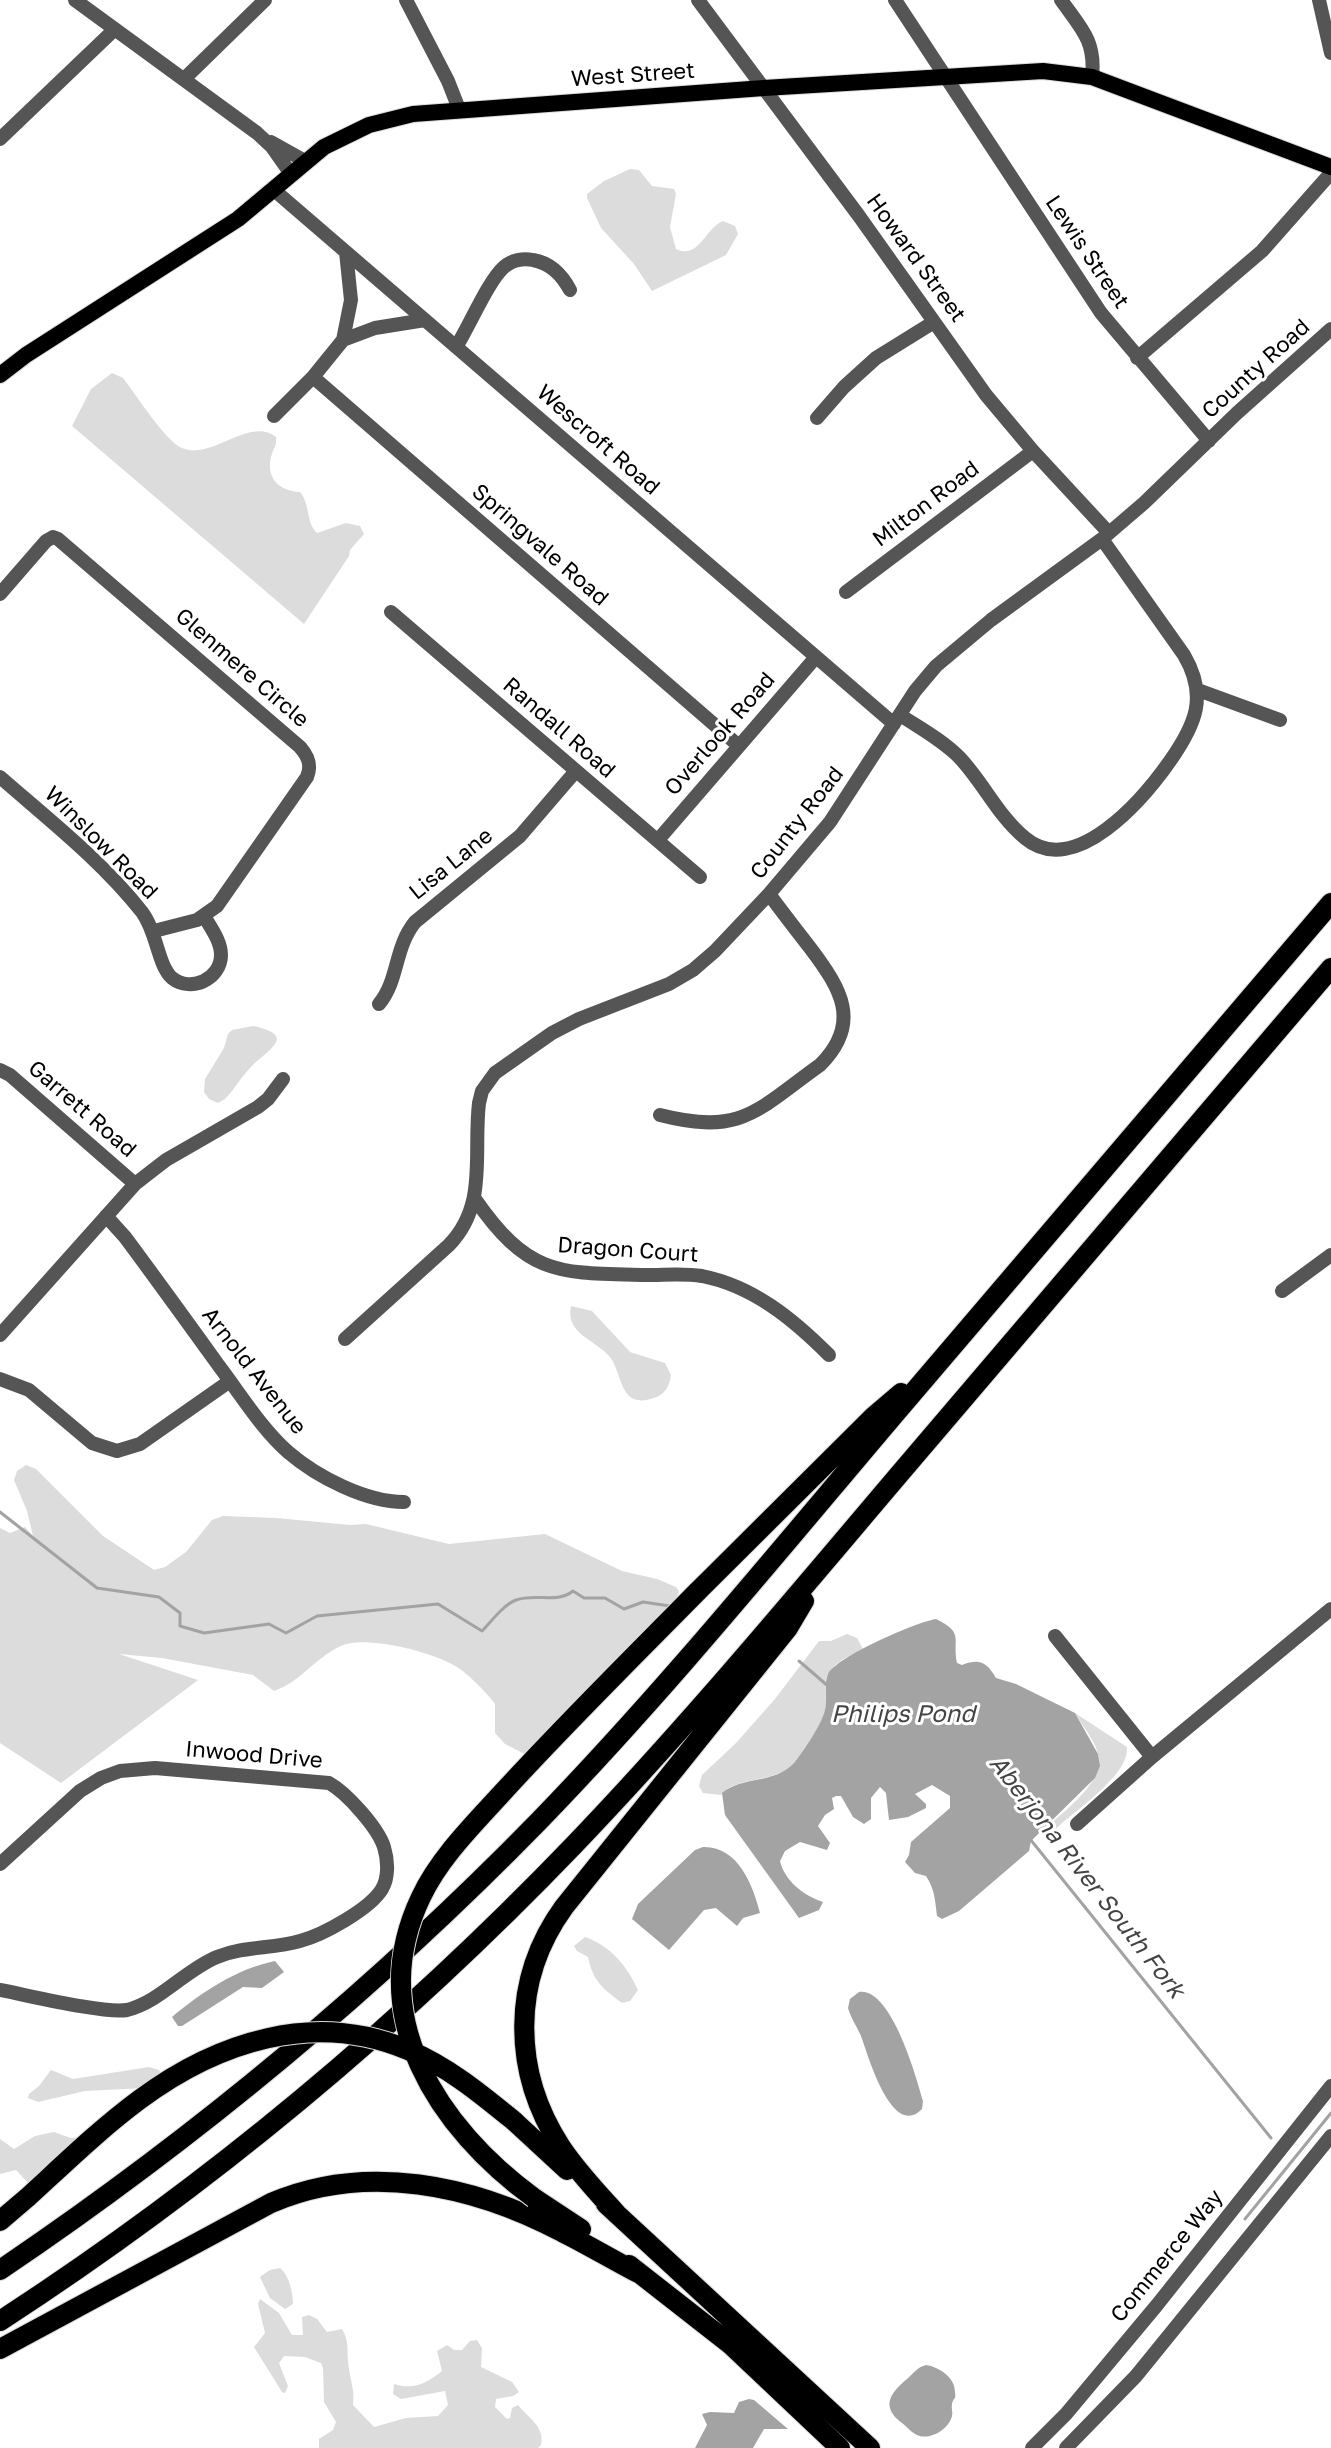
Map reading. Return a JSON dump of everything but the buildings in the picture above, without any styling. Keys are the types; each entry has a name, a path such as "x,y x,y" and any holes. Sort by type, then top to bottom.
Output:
{"highway":[{"path":"0,2270 140,2171 260,2076 377,1976 488,1872 654,1696 1331,903"},
{"path":"0,2321 124,2235 247,2142 346,2060 461,1957 553,1867 642,1772 834,1551 1331,968"},
{"path":"840,2448 730,2344 610,2249 534,2198 490,2161 460,2129 432,2090 416,2059 407,2028 401,1987 403,1956 410,1926 426,1887 453,1849 558,1733 697,1592 874,1416 947,1354"},
{"path":"616,2213 561,2146 533,2090 525,2055 523,2022 527,1987 534,1963 550,1928 564,1907 788,1628 834,1551"},
{"path":"0,2221 126,2110 172,2077 227,2049 278,2035 339,2033 377,2039 409,2050 463,2081 514,2121 870,2448"},
{"path":"0,2349 271,2203 302,2190 342,2182 370,2180 417,2184 489,2202 561,2232 638,2273"}],"main road":[{"name":"West Street","path":"0,375 26,355 238,219 305,161 332,142 369,125 413,114 1043,71 1092,77 1331,170"}],"street":[{"path":"75,0 257,133 272,147 291,174"},
{"path":"185,78 265,0"},
{"path":"406,0 459,109"},
{"name":"Howard Street","path":"698,0 986,395 1105,536 1184,655 1198,690"},
{"name":"Lewis Street","path":"895,0 1101,313 1209,441"},
{"path":"1061,0 1090,42 1094,58 1092,77"},
{"path":"1319,0 1331,53"},
{"path":"0,139 115,29"},
{"path":"257,133 305,161"},
{"path":"1137,358 1262,251 1331,170"},
{"name":"Wescroft Road","path":"274,190 816,657 897,719 957,755 1017,831 1039,847 1061,850 1084,843 1118,820 1150,788 1174,755 1192,725 1198,690"},
{"path":"274,416 313,377 343,340 351,300 346,252"},
{"path":"456,347 497,275 514,261 530,259 548,265 561,276 570,290"},
{"path":"343,340 375,328 425,320"},
{"path":"817,418 844,387 876,358 934,322"},
{"name":"County Road","path":"345,1339 456,1238 469,1218 475,1199 479,1103 482,1091 495,1073 565,1025 681,977 715,951 769,894 835,816 924,680 947,656 1105,536 1174,477 1331,329"},
{"name":"Springvale Road","path":"313,377 739,746"},
{"name":"Milton Road","path":"846,592 1033,451"},
{"name":"Glenmere Circle","path":"0,594 46,541 57,538 305,753 310,765 307,777 224,897 204,916"},
{"name":"Randall Road","path":"391,612 700,877"},
{"name":"Overlook Road","path":"658,840 816,657"},
{"path":"1198,690 1280,720"},
{"name":"Lisa Lane","path":"379,1004 388,992 402,941 415,922 520,836 575,772"},
{"name":"Winslow Road","path":"0,777 99,867 144,914 154,931 161,961 169,976 183,984 201,983 217,970 221,957 219,944 204,916"},
{"path":"660,1115 708,1124 744,1118 820,1065 840,1036 844,1015 837,985 769,894"},
{"path":"154,931 204,916"},
{"name":"Garrett Road","path":"0,1070 8,1073 135,1184"},
{"path":"0,1335 135,1184 172,1156 258,1107 283,1079"},
{"name":"Dragon Court","path":"475,1199 509,1242 522,1254 544,1266 586,1273 688,1275 711,1279 742,1290 778,1309 829,1355"},
{"name":"Arnold Avenue","path":"106,1216 125,1237 274,1438 302,1462 369,1498 404,1502"},
{"path":"1282,1291 1331,1255"},
{"path":"0,1379 29,1390 92,1443 117,1451 140,1444 230,1381"},
{"path":"1077,1824 1152,1757 1331,1609"},
{"path":"1055,1636 1152,1757"},
{"name":"Inwood Drive","path":"0,1864 71,1798 94,1782 120,1771 155,1768 329,1783 348,1799 378,1835 385,1851 387,1870 381,1891 331,1930 288,1944 229,1952 208,1961 144,2003 128,2009 114,2010 0,1990"},
{"name":"Commerce Way","path":"1032,2448 1066,2414 1157,2305 1331,2086"},
{"path":"1066,2448 1127,2386 1331,2136"},
{"path":"1157,2305 1180,2323"}],"shaded area":[{"path":"630,169 639,170 652,186 674,189 676,194 670,227 676,249 691,250 723,221 735,226 738,234 726,255 652,291 634,264 601,228 587,198 587,194 604,181"},
{"path":"112,373 123,378 159,427 182,448 206,449 254,432 265,432 276,437 270,464 272,477 280,486 300,492 317,533 346,523 360,526 364,534 350,550 304,624 72,426 91,389"},
{"path":"253,1026 274,1034 276,1043 249,1069 225,1099 218,1103 209,1099 204,1092 205,1079 224,1048 228,1034 232,1030"},
{"path":"571,1306 592,1311 630,1352 665,1363 671,1375 664,1392 643,1400 628,1395 610,1357 577,1330 570,1316"},
{"path":"26,1465 36,1469 103,1536 154,1570 165,1567 186,1552 212,1520 223,1516 276,1518 366,1524 449,1544 545,1534 622,1571 657,1579 679,1591 677,1599 530,1757 505,1744 495,1733 495,1704 469,1676 450,1663 402,1647 367,1642 341,1646 292,1682 274,1691 253,1675 162,1658 119,1654 198,1680 61,1783 0,1743 0,1528 10,1533 25,1527 33,1536 14,1480 17,1471"},
{"path":"847,1634 857,1638 863,1649 838,1663 829,1672 823,1717 812,1739 793,1764 776,1775 735,1785 721,1795 703,1793 699,1786 702,1775 775,1699 819,1641 831,1641"},
{"path":"1075,1713 1127,1747 1125,1758 1111,1780 1089,1801 1058,1827 1040,1833 1087,1789 1098,1769 1096,1747"},
{"path":"585,1937 610,1951 629,1973 638,1990 630,2001 622,2003 604,1988 596,1978 588,1957 577,1951 574,1946"},
{"path":"149,2067 161,2073 146,2088 85,2091 38,2102 28,2098 51,2070 73,2079"},
{"path":"54,2132 71,2138 89,2136 29,2184 16,2170 0,2174 0,2139 14,2149 35,2136"},
{"path":"280,2268 288,2279 292,2294 293,2304 285,2309 270,2298 260,2277"},
{"path":"260,2299 279,2313 292,2335 303,2335 302,2317 309,2315 317,2319 327,2332 342,2329 346,2337 353,2405 374,2427 406,2418 438,2416 448,2405 445,2391 401,2399 393,2394 394,2384 413,2386 425,2382 442,2371 437,2351 447,2345 454,2350 462,2350 470,2341 477,2340 482,2348 481,2367 512,2382 519,2392 496,2399 495,2407 507,2419 512,2408 518,2405 541,2433 541,2445 538,2448 319,2448 319,2439 333,2430 336,2422 324,2402 323,2368 321,2363 305,2357 284,2356 279,2363 288,2386 285,2393 282,2392 254,2347 265,2333 258,2304"}],"water":[{"name":"Philips Pond","path":"936,1619 951,1628 956,1637 957,1663 982,1663 996,1678 1016,1684 1075,1713 1098,1754 1100,1766 1095,1778 1031,1841 1029,1851 959,1911 942,1919 937,1916 933,1891 926,1876 915,1873 905,1862 911,1842 950,1808 950,1796 932,1785 915,1794 926,1804 926,1808 908,1817 889,1820 886,1793 880,1787 871,1798 871,1819 864,1824 853,1817 841,1796 836,1796 832,1798 834,1809 825,1815 818,1826 830,1843 827,1850 800,1842 785,1851 780,1861 786,1875 796,1886 823,1902 819,1910 799,1918 725,1815 722,1793 739,1784 778,1774 794,1763 823,1716 827,1678 834,1667 878,1641"},
{"path":"715,1848 735,1860 748,1880 760,1913 743,1918 737,1926 716,1908 704,1910 669,1950 632,1919 638,1904 695,1850"},
{"path":"275,1961 284,1972 262,1988 243,1987 182,2026 178,2026 172,2017 220,1983"},
{"path":"859,1992 871,1994 882,2003 900,2035 923,2101 922,2109 911,2116 891,2105 875,2076 848,2008 850,1999"},
{"path":"926,2365 941,2370 949,2377 955,2397 947,2425 938,2433 922,2436 913,2433 895,2417 890,2401 917,2369"},
{"path":"749,2399 788,2429 764,2429 753,2448 695,2448 707,2425 702,2414 734,2413 739,2402"}],"waterway":[{"name":"Aberjona River South Fork","path":"0,1512 97,1588 159,1597 180,1613 180,1626 204,1633 269,1624 286,1633 317,1616 438,1604 482,1631 511,1602 531,1597 560,1597 573,1591 584,1598 605,1598 624,1609 643,1602 670,1606"},
{"name":"Aberjona River South Fork","path":"799,1661 828,1686"},
{"name":"Aberjona River South Fork","path":"1030,1839 1271,2138"},
{"path":"1245,2219 1331,2113"}]}
